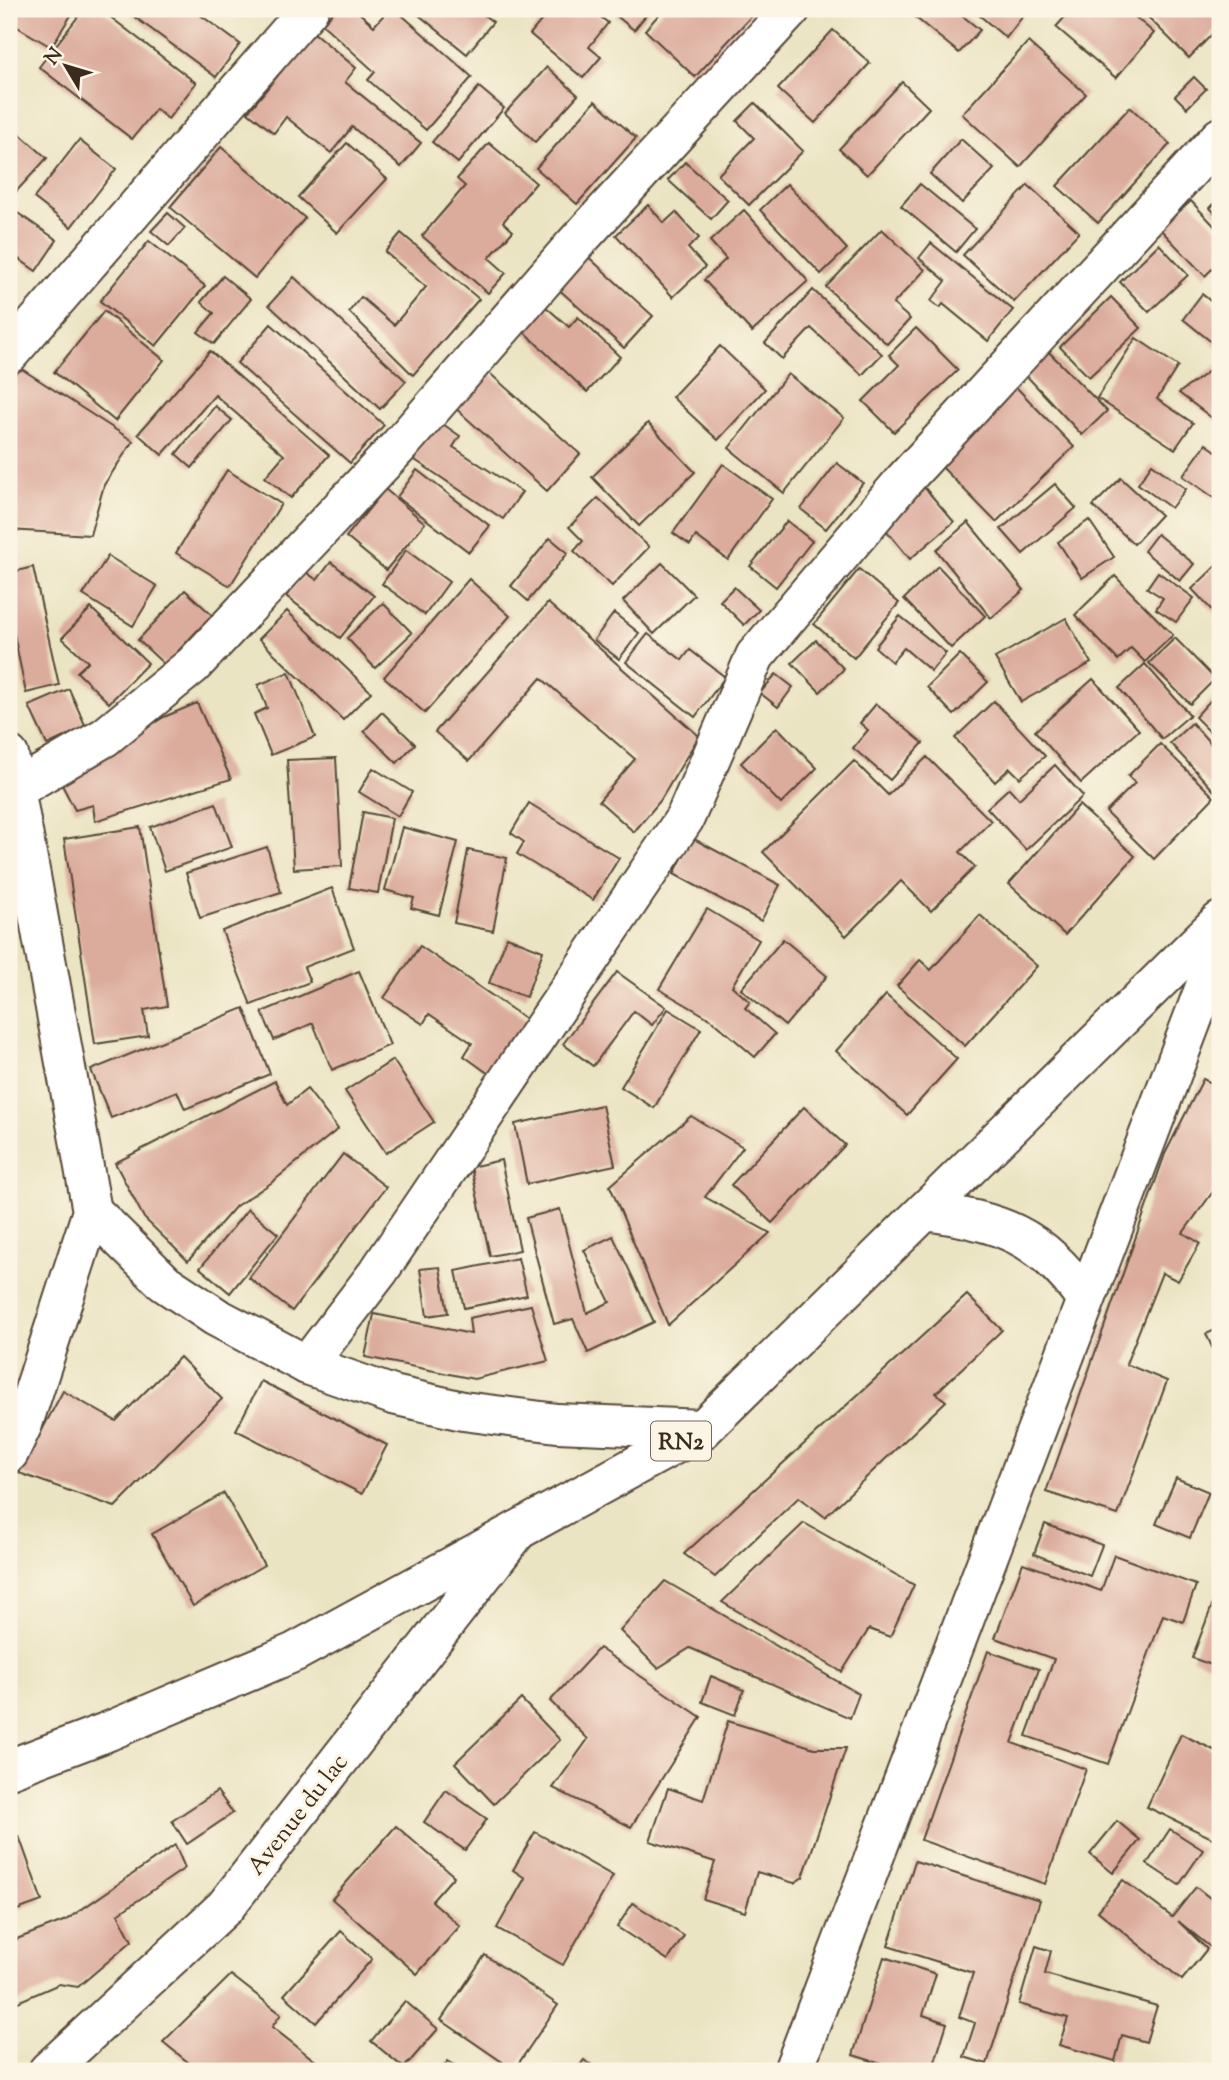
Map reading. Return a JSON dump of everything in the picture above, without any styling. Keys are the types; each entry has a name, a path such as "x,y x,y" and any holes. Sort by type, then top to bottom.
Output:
{"main road":[{"path":"9,354 309,9"},
{"path":"9,1453 23,1424 92,1211 12,772 105,737 193,665 399,446 574,245 791,9"},
{"path":"307,1365 379,1271 685,818 755,656 905,480 1220,137"},
{"name":"RN2","path":"9,1769 109,1731 295,1652 703,1429 1220,921"},
{"path":"793,2071 1220,947"},
{"path":"92,1211 166,1283 216,1317 307,1365 393,1395 463,1411 557,1423 703,1429"},
{"path":"925,1211 985,1222 1007,1229 1065,1270 1086,1298"},
{"name":"Avenue du lac","path":"48,2071 225,1907 519,1530"}],"building":[{"path":"16,9 75,9 51,47 9,22"},
{"path":"84,9 100,9 196,83 168,119 156,109 132,139 39,67"},
{"path":"124,9 192,9 240,44 216,77"},
{"path":"336,9 355,9 374,26 389,9 395,9 472,77 426,130 368,80 375,72 322,24"},
{"path":"424,9 476,9 493,22 467,54 419,15"},
{"path":"551,9 591,9 608,23 589,47 601,57 583,78 530,34"},
{"path":"608,9 651,9 634,30"},
{"path":"664,9 758,9 695,77 645,30"},
{"path":"905,9 954,9 980,30 959,53"},
{"path":"972,9 1022,9 1026,12 1006,38"},
{"path":"1072,9 1126,9 1154,33 1116,78 1056,27"},
{"path":"1140,9 1219,9 1220,26 1189,58"},
{"path":"833,30 870,63 815,123 778,89"},
{"path":"313,32 356,68 345,82 421,143 401,167 352,127 331,153 286,117 274,133 248,112"},
{"path":"1028,42 1086,94 1020,167 962,114"},
{"path":"547,67 578,95 535,142 505,113"},
{"path":"1194,77 1206,89 1187,108 1175,96"},
{"path":"902,82 929,108 867,175 839,149"},
{"path":"479,87 504,108 458,163 432,142"},
{"path":"595,101 636,138 577,204 536,168"},
{"path":"755,103 803,151 749,205 718,175 754,138 737,121"},
{"path":"1130,107 1170,144 1098,223 1057,186"},
{"path":"13,128 47,158 13,195 9,191 9,132"},
{"path":"961,139 994,169 962,203 930,174"},
{"path":"79,140 116,169 71,227 34,198"},
{"path":"347,143 387,179 337,233 298,197"},
{"path":"489,143 536,183 503,222 513,231 489,258 506,273 488,293 422,236 465,186 457,179"},
{"path":"221,147 305,218 255,278 170,207"},
{"path":"685,162 728,200 711,219 668,180"},
{"path":"787,184 847,249 821,274 760,210"},
{"path":"920,184 975,229 956,252 901,206"},
{"path":"1028,185 1079,232 1014,302 963,255"},
{"path":"1220,198 1220,218 1210,208"},
{"path":"1191,201 1220,232 1220,261 1205,276 1160,229"},
{"path":"648,205 664,223 676,212 699,238 688,248 705,267 673,297 616,235"},
{"path":"9,207 57,240 36,271 9,252"},
{"path":"744,210 808,281 752,332 704,280 726,259 710,241"},
{"path":"168,213 185,228 169,246 151,231"},
{"path":"882,229 925,270 893,304 910,319 887,344 826,287"},
{"path":"401,233 479,299 413,375 349,312 361,297 394,325 426,287 385,252"},
{"path":"149,241 205,286 156,346 100,301"},
{"path":"931,243 1013,310 988,341 943,304 940,308 931,301 946,281 919,258"},
{"path":"1159,244 1188,275 1149,312 1120,282"},
{"path":"584,253 653,316 624,348 555,286"},
{"path":"223,276 251,299 214,344 198,332 214,313 201,302"},
{"path":"294,277 406,381 380,409 269,305"},
{"path":"813,290 882,354 862,375 811,328 782,359 765,343"},
{"path":"1202,294 1220,309 1220,349 1183,319"},
{"path":"1111,297 1141,328 1089,377 1060,347"},
{"path":"546,307 569,327 578,317 620,357 587,392 523,331"},
{"path":"104,311 164,360 115,421 54,372"},
{"path":"271,324 384,425 350,463 237,363"},
{"path":"916,328 958,370 894,432 863,401 899,365 889,355"},
{"path":"1136,338 1178,366 1157,399 1193,423 1175,449 1097,398"},
{"path":"720,346 765,389 718,440 672,397"},
{"path":"1046,349 1107,411 1082,435 1022,371"},
{"path":"210,351 329,455 291,498 265,477 284,455 215,395 162,455 138,434"},
{"path":"1220,363 1220,424 1179,393"},
{"path":"17,366 133,441 104,485 90,535 9,530 9,376"},
{"path":"485,369 580,454 547,491 453,406"},
{"path":"788,374 844,418 784,493 729,448"},
{"path":"1016,387 1074,447 996,522 938,463"},
{"path":"215,406 232,420 192,468 176,454"},
{"path":"437,420 460,436 453,447 522,492 503,519 412,458"},
{"path":"648,423 695,472 639,526 592,477"},
{"path":"1206,444 1220,454 1220,502 1183,476"},
{"path":"837,463 863,483 826,529 801,509"},
{"path":"723,464 772,499 728,560 696,536 690,545 673,533"},
{"path":"1152,464 1186,489 1171,508 1138,484"},
{"path":"227,470 281,504 230,586 176,553"},
{"path":"417,470 490,526 469,552 397,497"},
{"path":"1121,478 1161,515 1134,544 1093,506"},
{"path":"1055,484 1076,508 1023,554 1001,529"},
{"path":"924,487 954,522 910,559 881,524"},
{"path":"385,489 425,523 386,570 346,537"},
{"path":"598,498 649,547 612,586 574,551 583,541 569,527"},
{"path":"1089,520 1114,557 1082,578 1058,542"},
{"path":"787,521 812,541 776,587 750,566"},
{"path":"968,522 1024,590 991,618 936,550"},
{"path":"1157,534 1194,564 1180,581 1144,551"},
{"path":"550,538 568,553 528,601 511,586"},
{"path":"406,550 449,582 425,615 382,584"},
{"path":"108,556 157,586 133,626 83,595"},
{"path":"331,562 374,596 340,638 286,596 306,572 317,580"},
{"path":"662,563 694,595 654,634 623,601"},
{"path":"938,566 985,616 951,648 904,599"},
{"path":"1216,566 1220,570 1220,619 1192,589"},
{"path":"33,567 59,685 26,693 9,610 9,573"},
{"path":"859,569 899,603 854,658 814,624"},
{"path":"1158,572 1194,598 1176,622 1156,609 1163,598 1147,588"},
{"path":"1115,576 1173,635 1145,662 1131,648 1118,660 1075,615"},
{"path":"469,579 510,616 425,713 384,677"},
{"path":"734,587 759,610 744,625 720,601"},
{"path":"185,590 212,615 165,665 138,640"},
{"path":"383,603 412,633 375,668 347,638"},
{"path":"548,603 699,736 660,801 634,832 599,801 635,759 541,678 469,761 435,732"},
{"path":"91,608 148,663 109,703 77,672 88,662 62,638"},
{"path":"287,611 371,692 343,720 259,639"},
{"path":"614,613 639,633 619,659 594,640"},
{"path":"900,616 946,653 931,671 904,648 892,662 875,647"},
{"path":"1066,618 1091,663 1021,702 995,658"},
{"path":"648,634 682,660 690,650 725,677 695,717 626,662"},
{"path":"1175,638 1215,679 1190,704 1149,663"},
{"path":"816,640 844,669 820,692 792,663"},
{"path":"960,654 988,682 954,715 927,687"},
{"path":"1145,664 1190,715 1162,739 1119,688"},
{"path":"289,672 315,737 271,755 254,714 267,708 258,685"},
{"path":"776,674 793,687 778,707 760,693"},
{"path":"1093,679 1139,730 1081,783 1035,731"},
{"path":"69,689 86,727 47,745 29,706"},
{"path":"1220,690 1220,742 1195,717"},
{"path":"994,701 1045,756 1020,778 1010,768 995,782 955,738"},
{"path":"197,703 231,779 95,821 93,805 75,810 60,781 164,717"},
{"path":"876,704 923,743 890,780 853,748 868,730 860,723"},
{"path":"382,712 415,744 397,763 364,731"},
{"path":"1192,723 1220,754 1220,789 1216,793 1170,743"},
{"path":"777,727 817,768 781,804 741,763"},
{"path":"1160,744 1214,797 1154,859 1106,812 1135,783 1128,776"},
{"path":"927,757 991,821 960,852 975,867 931,911 901,881 846,936 763,852 854,761 888,795"},
{"path":"336,758 342,866 294,869 287,760"},
{"path":"1055,765 1083,796 1026,850 987,808 1009,788 1019,799"},
{"path":"373,768 412,792 398,816 359,792"},
{"path":"216,803 232,847 165,871 150,827"},
{"path":"529,803 619,858 593,900 517,854 524,842 511,833"},
{"path":"1079,805 1135,856 1065,935 1009,884"},
{"path":"363,812 392,818 378,893 349,888"},
{"path":"140,827 167,1006 144,1010 148,1036 95,1044 64,839"},
{"path":"402,827 458,842 439,915 411,908 414,898 385,890"},
{"path":"692,838 780,885 761,921 674,874"},
{"path":"267,847 281,892 200,918 186,873"},
{"path":"468,850 507,858 493,931 454,923"},
{"path":"332,888 354,948 304,967 310,982 251,1005 222,931"},
{"path":"707,909 759,940 732,986 750,1002 745,1008 775,1034 755,1057 712,1020 659,989"},
{"path":"980,915 1037,966 965,1046 897,986 920,960 931,970"},
{"path":"507,937 543,951 526,997 489,983"},
{"path":"783,939 827,976 785,1026 741,989"},
{"path":"420,946 526,1019 489,1074 464,1056 472,1043 429,1014 423,1024 384,998"},
{"path":"359,971 390,1045 332,1070 313,1023 274,1040 262,1012"},
{"path":"617,972 666,1007 652,1025 634,1011 593,1066 563,1044"},
{"path":"886,995 957,1059 907,1115 836,1051"},
{"path":"244,1008 270,1074 185,1109 177,1091 111,1118 91,1070"},
{"path":"668,1009 701,1029 654,1108 621,1087"},
{"path":"393,1060 434,1122 386,1153 345,1091"},
{"path":"1203,1079 1220,1087 1220,1182 1183,1233 1200,1243 1178,1281 1162,1273 1126,1364 1167,1381 1118,1515 1046,1492 1165,1154"},
{"path":"275,1081 287,1105 307,1089 338,1129 271,1183 236,1206 188,1261 144,1218 115,1163"},
{"path":"602,1105 615,1165 527,1184 515,1124"},
{"path":"804,1107 845,1145 772,1223 731,1185"},
{"path":"691,1116 743,1147 705,1197 770,1233 668,1325 610,1186"},
{"path":"9,1119 15,1149 9,1150"},
{"path":"343,1154 386,1187 292,1311 249,1278"},
{"path":"501,1160 520,1250 490,1256 471,1167"},
{"path":"248,1209 278,1234 230,1293 200,1268"},
{"path":"560,1209 587,1313 610,1302 584,1250 613,1236 654,1322 588,1353 573,1319 554,1324 526,1218"},
{"path":"518,1258 527,1295 464,1308 456,1271"},
{"path":"440,1267 448,1313 427,1316 420,1269"},
{"path":"967,1295 1002,1330 936,1393 946,1401 825,1517 799,1497 715,1577 684,1554"},
{"path":"531,1305 548,1361 474,1379 365,1357 374,1314 471,1334 469,1318"},
{"path":"1220,1328 1220,1364 1206,1334"},
{"path":"180,1357 222,1399 115,1507 19,1473 63,1391 116,1421"},
{"path":"261,1381 387,1445 362,1494 236,1430"},
{"path":"1176,1478 1209,1492 1190,1538 1156,1524"},
{"path":"224,1493 264,1565 193,1606 152,1534"},
{"path":"804,1523 914,1585 890,1637 869,1629 842,1672 722,1602"},
{"path":"1045,1524 1102,1545 1090,1576 1034,1554"},
{"path":"1114,1555 1196,1585 1183,1622 1163,1615 1108,1764 1026,1736 1054,1659 995,1638 1023,1563 1101,1591"},
{"path":"665,1581 859,1694 850,1718 690,1648 658,1668 620,1631"},
{"path":"1220,1585 1220,1668 1192,1658"},
{"path":"599,1648 701,1717 631,1827 553,1788 588,1739 550,1701"},
{"path":"988,1651 1039,1669 1012,1743 1086,1769 1045,1884 921,1840"},
{"path":"711,1676 744,1690 735,1715 702,1702"},
{"path":"521,1699 560,1740 494,1804 455,1763"},
{"path":"728,1721 814,1748 846,1748 803,1877 794,1883 757,1872 745,1912 703,1899 715,1862 650,1841 668,1788 703,1800"},
{"path":"1181,1734 1220,1753 1220,1842 1147,1807"},
{"path":"446,1790 487,1819 465,1850 424,1822"},
{"path":"217,1791 233,1813 187,1844 172,1821"},
{"path":"1117,1821 1140,1840 1113,1873 1090,1854"},
{"path":"396,1826 454,1876 432,1901 460,1926 417,1974 332,1899"},
{"path":"1170,1829 1203,1850 1179,1885 1147,1864"},
{"path":"535,1832 613,1876 563,1965 497,1928 525,1878 513,1870"},
{"path":"19,1836 42,1901 9,1913 9,1840"},
{"path":"175,1845 185,1868 118,1914 132,1941 78,1987 59,1984 11,2005 9,1942 66,1920"},
{"path":"915,1861 1040,1900 987,2064 964,2057 975,2023 959,2017 973,1973 888,1946"},
{"path":"1123,1880 1172,1917 1196,1887 1220,1906 1220,1955 1178,1921 1207,1949 1182,1980 1098,1911"},
{"path":"633,1903 684,1936 668,1960 617,1927"},
{"path":"341,1931 372,1959 316,2023 284,1995"},
{"path":"1036,1946 1051,1951 1045,1974 1157,2006 1146,2042 1122,2035 1115,2061 1059,2045 1068,2018 1019,2004"},
{"path":"485,1955 558,2005 514,2070 441,2020"},
{"path":"884,1957 936,1974 923,2015 947,2023 932,2071 904,2071 853,2055"},
{"path":"231,1975 281,2014 272,2027 328,2071 199,2071 163,2042"},
{"path":"405,2001 438,2029 404,2068 371,2041"},
{"path":"584,2060 600,2071 576,2071"},
{"path":"448,2061 464,2071 441,2071"}]}
